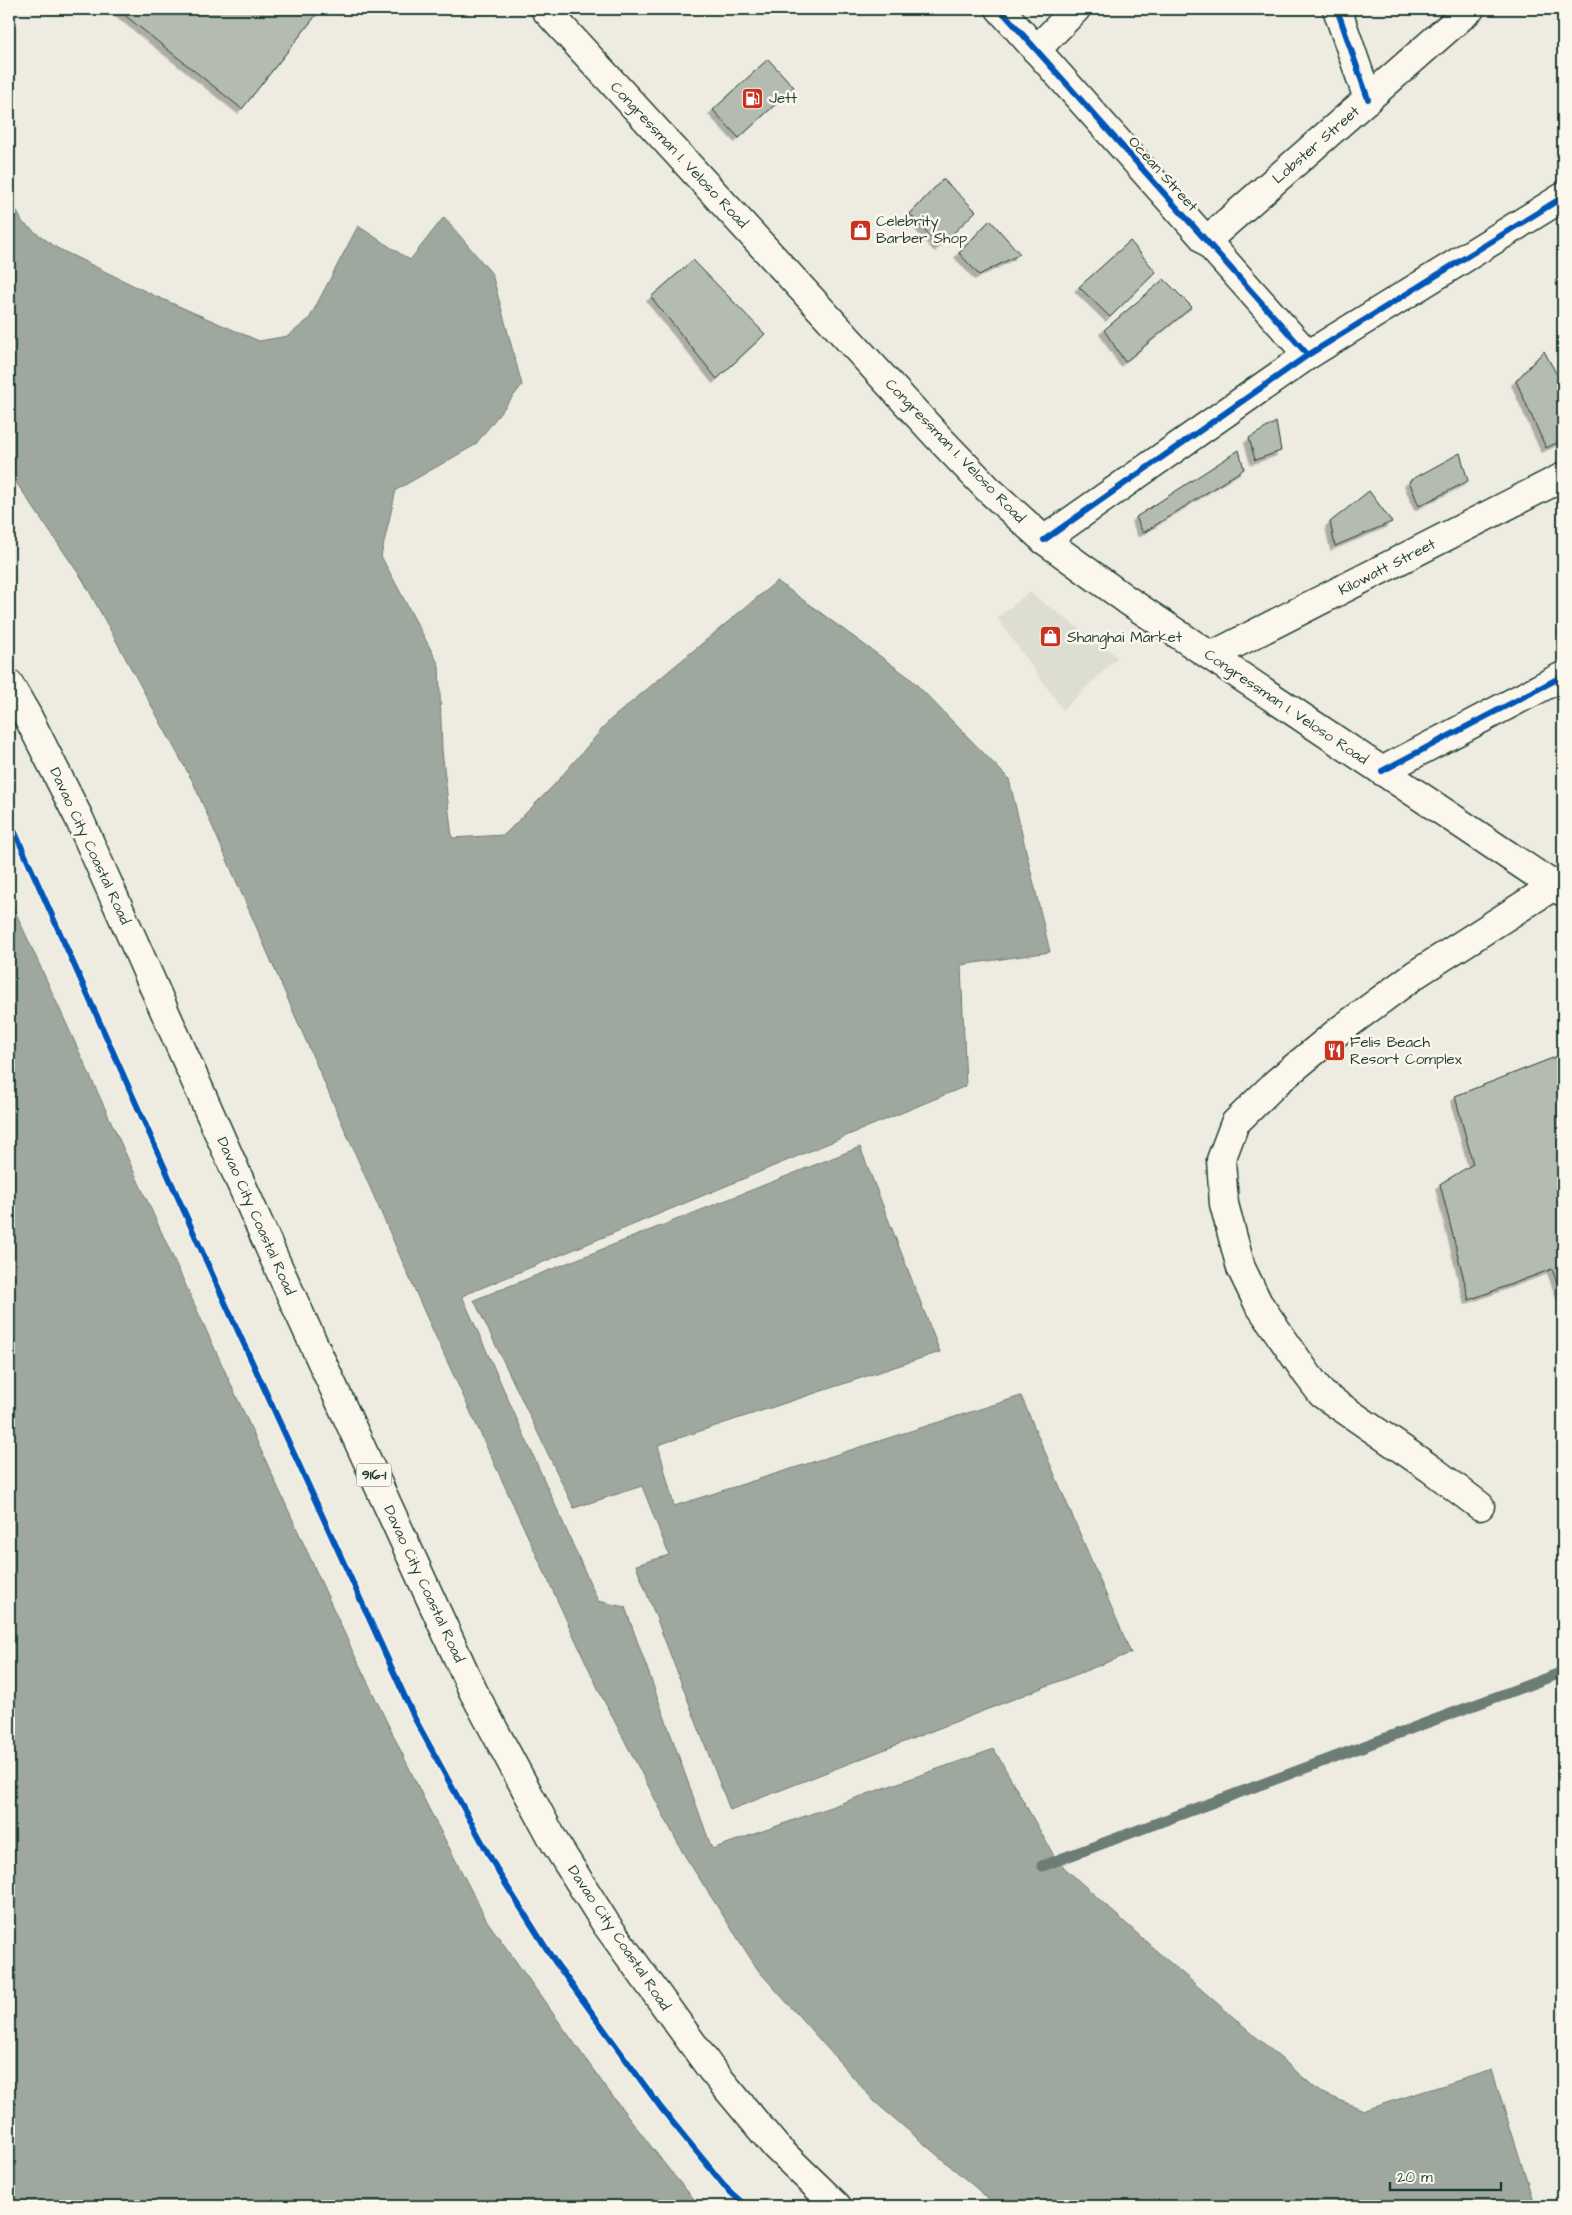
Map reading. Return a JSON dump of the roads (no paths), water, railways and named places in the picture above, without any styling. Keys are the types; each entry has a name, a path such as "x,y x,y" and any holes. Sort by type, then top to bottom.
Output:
{"main road":[{"name":"Congressman I. Veloso Road","path":"545,9 937,436 988,489 1044,540 1127,600 1210,656 1382,771 1560,886"},
{"name":"Ocean Street","path":"1000,9 1308,355"},
{"path":"1036,50 1076,9"},
{"path":"1337,9 1368,99"},
{"name":"Lobster Street","path":"1206,241 1470,9"},
{"path":"1044,540 1308,355 1563,197"},
{"name":"Kilowatt Street","path":"1210,656 1563,477"},
{"path":"1382,771 1563,676"},
{"name":"Davao City Coastal Road","path":"9,684 28,715 78,816 275,1260 472,1690 551,1835 606,1924 712,2069 776,2147 837,2206"},
{"path":"1480,1506 1432,1469 1322,1394 1307,1374 1258,1303 1241,1268 1224,1204 1221,1160 1235,1123 1277,1082 1326,1041 1416,974 1560,886"}],"waterway":[{"path":"1042,1866 1563,1672"}],"place":[{"name":"Jett","path":"753,98"},
{"name":"Celebrity Barber Shop","path":"860,230"},
{"name":"Shanghai Market","path":"1051,637"},
{"name":"Felis Beach Resort Complex","path":"1334,1051"}]}
